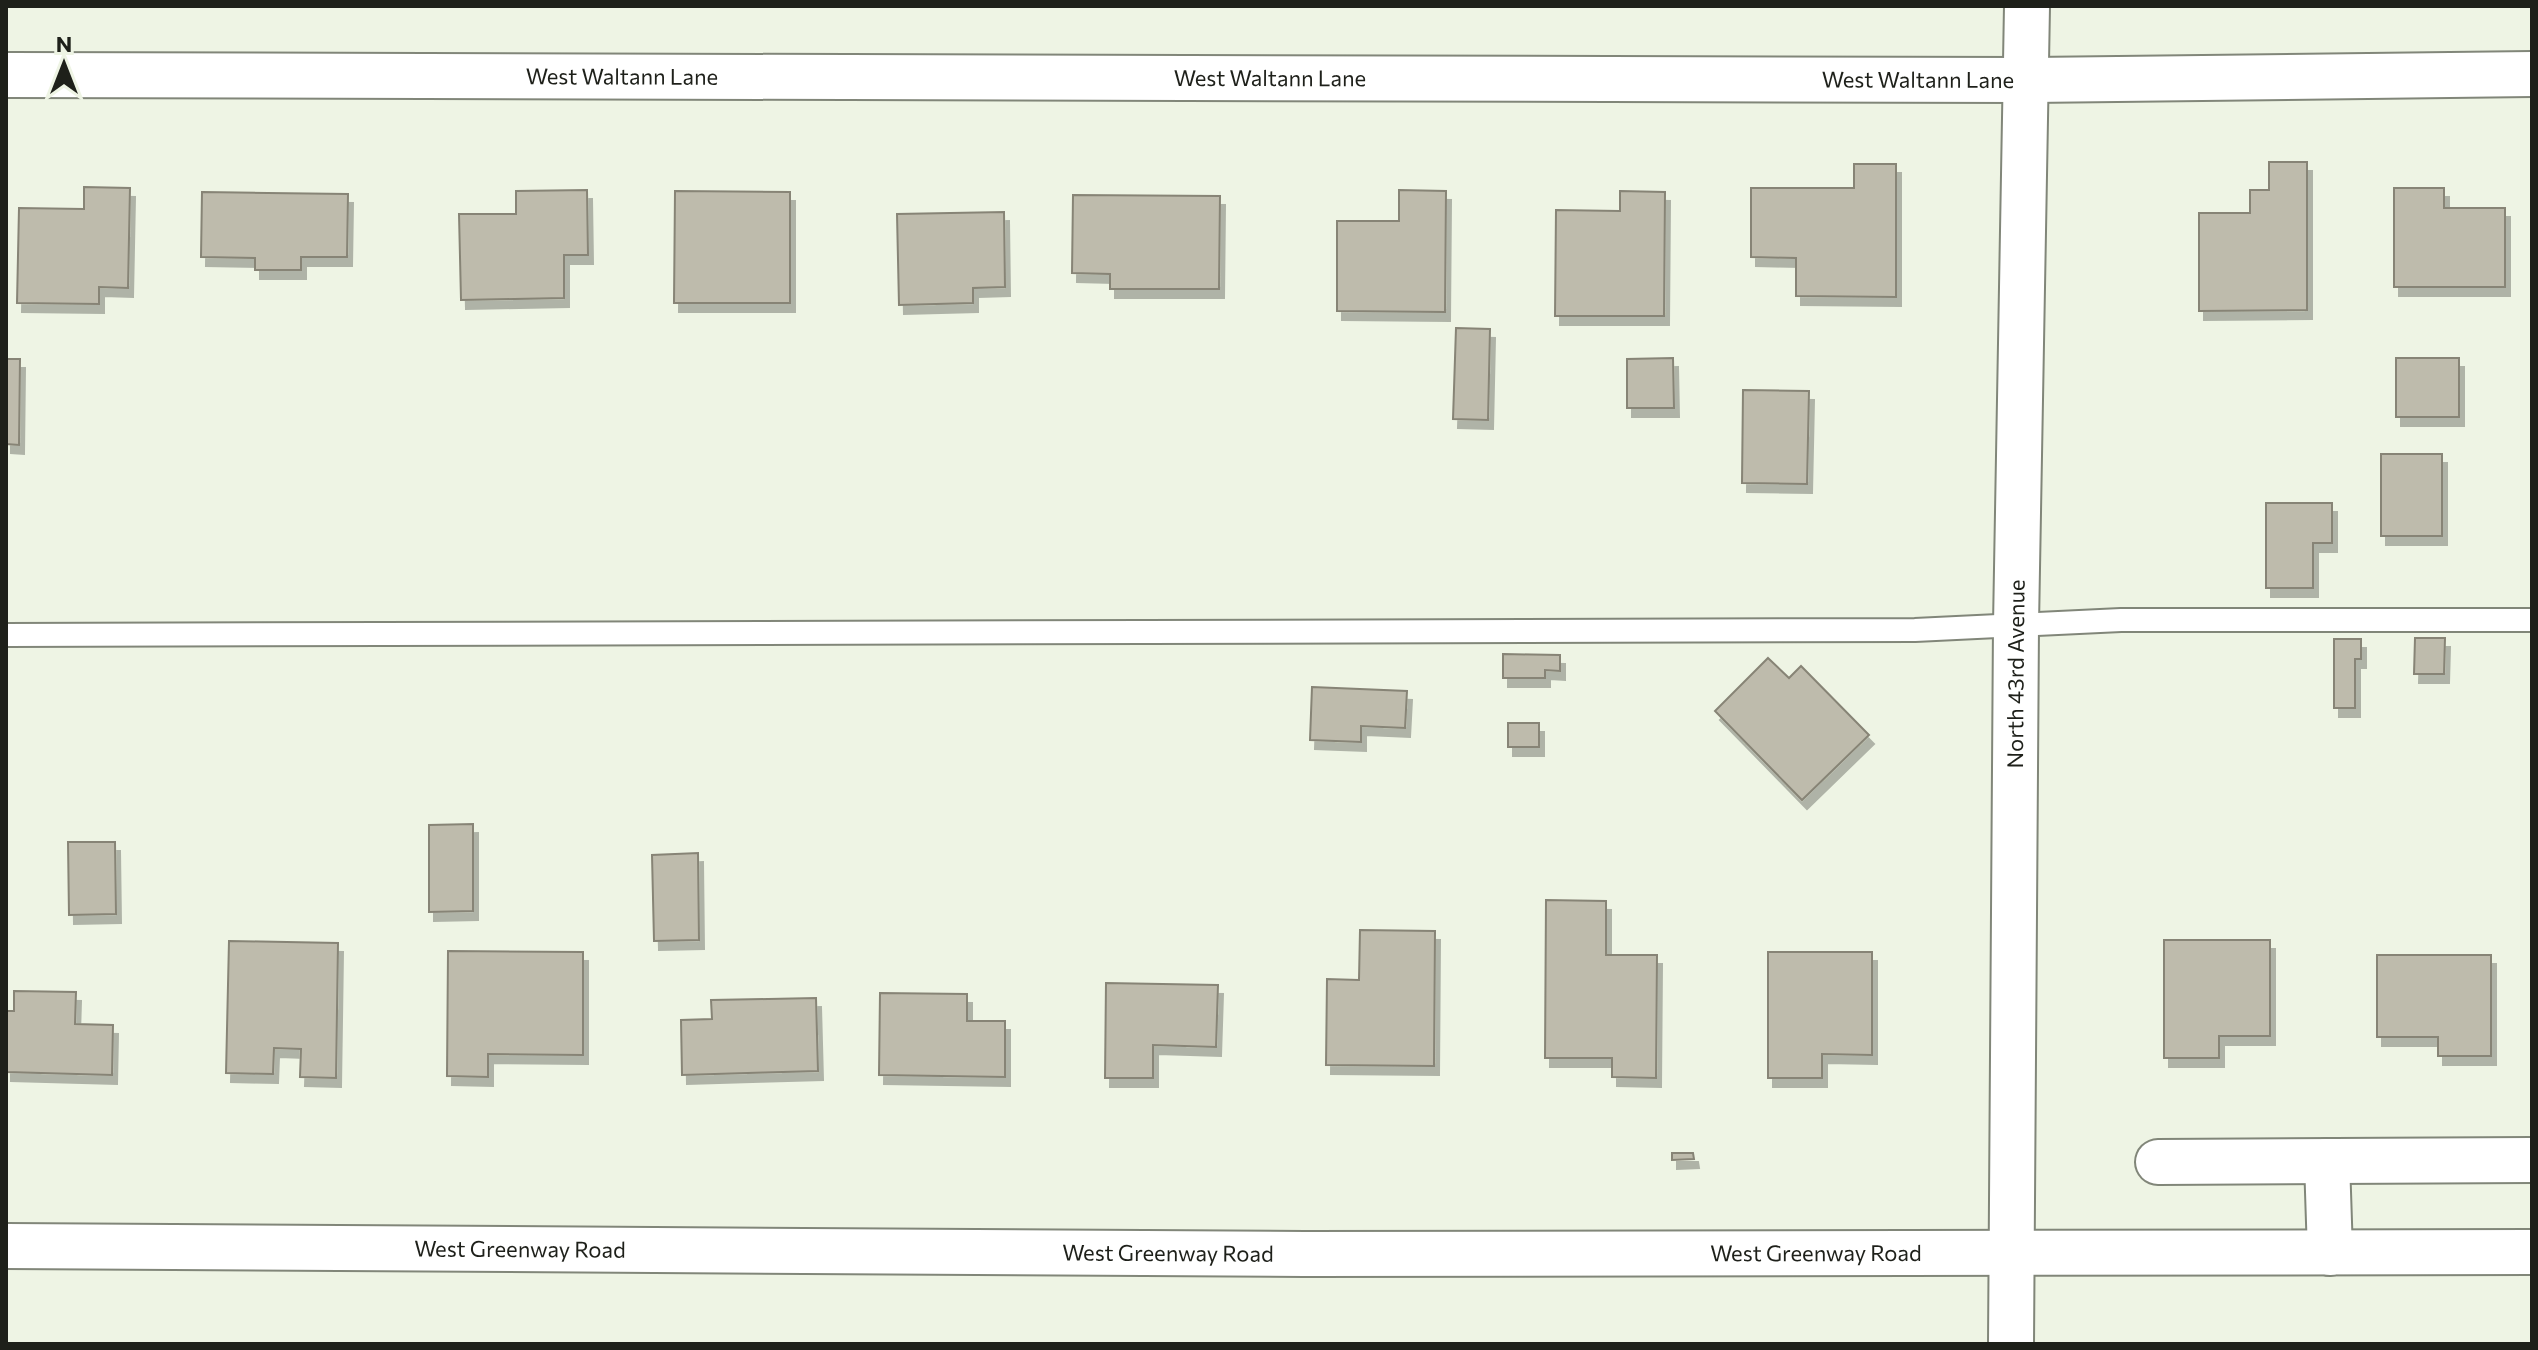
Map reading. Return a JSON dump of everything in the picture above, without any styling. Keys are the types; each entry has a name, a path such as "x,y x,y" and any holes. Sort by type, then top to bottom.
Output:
{"main road":[{"name":"North 43rd Avenue","path":"2011,1344 2016,625 2027,6"},
{"name":"West Waltann Lane","path":"6,75 2026,80 2532,74"},
{"path":"2158,1162 2532,1160"},
{"path":"2327,1161 2330,1253"},
{"name":"West Greenway Road","path":"6,1246 1305,1254 2532,1252"}],"lane":[{"path":"6,635 1915,630 2121,620 2532,620"}],"building":[{"path":"2269,162 2307,162 2307,310 2199,311 2199,213 2250,213 2250,190 2269,190"},
{"path":"1854,164 1896,164 1896,297 1796,296 1796,258 1751,257 1751,188 1854,188"},
{"path":"84,187 130,188 128,288 99,287 99,304 17,303 19,208 84,209"},
{"path":"2394,188 2444,188 2444,208 2505,208 2505,287 2394,287"},
{"path":"587,190 588,255 564,255 564,298 461,300 459,214 516,214 516,191"},
{"path":"1399,190 1446,191 1445,312 1337,311 1337,221 1399,221"},
{"path":"675,191 790,192 790,303 674,303"},
{"path":"1620,191 1665,192 1664,316 1555,316 1556,210 1620,211"},
{"path":"202,192 348,194 347,257 301,257 301,270 255,270 255,258 201,257"},
{"path":"1073,195 1220,196 1219,289 1110,289 1110,274 1072,273"},
{"path":"1004,212 1005,287 973,288 973,303 899,305 897,214"},
{"path":"1456,328 1490,329 1488,420 1453,419"},
{"path":"1673,358 1674,408 1627,408 1627,359"},
{"path":"2396,358 2459,358 2459,417 2396,417"},
{"path":"6,359 20,359 19,445 6,444"},
{"path":"1743,390 1809,391 1807,484 1742,483"},
{"path":"2381,454 2442,454 2442,536 2381,536"},
{"path":"2266,503 2332,503 2332,543 2313,543 2313,588 2266,588"},
{"path":"2415,638 2445,638 2444,674 2414,674"},
{"path":"2334,639 2361,639 2361,659 2355,659 2355,708 2334,708"},
{"path":"1503,654 1560,655 1560,671 1545,670 1545,678 1503,678"},
{"path":"1768,658 1789,678 1801,666 1869,735 1802,800 1715,711"},
{"path":"1312,687 1407,691 1405,728 1361,726 1361,742 1310,740"},
{"path":"1508,723 1539,723 1539,747 1508,747"},
{"path":"473,824 473,911 429,912 429,825"},
{"path":"68,842 115,842 116,914 69,915"},
{"path":"698,853 699,940 654,941 652,855"},
{"path":"1546,900 1606,901 1606,955 1657,955 1656,1078 1612,1077 1612,1058 1545,1058"},
{"path":"1360,930 1435,931 1434,1066 1326,1065 1327,979 1359,980"},
{"path":"2164,940 2270,940 2270,1036 2219,1036 2219,1058 2164,1058"},
{"path":"229,941 338,943 336,1078 300,1077 301,1049 274,1048 273,1074 226,1073"},
{"path":"448,951 583,952 583,1055 488,1054 488,1077 447,1076"},
{"path":"1768,952 1872,952 1872,1055 1822,1054 1822,1078 1768,1078"},
{"path":"2377,955 2491,955 2491,1056 2438,1056 2438,1037 2377,1037"},
{"path":"1106,983 1218,985 1216,1047 1153,1045 1153,1078 1105,1078"},
{"path":"14,991 76,992 75,1024 113,1025 112,1075 6,1072 6,1011 14,1011"},
{"path":"880,993 967,994 967,1021 1005,1021 1005,1077 879,1075"},
{"path":"816,998 818,1071 682,1075 681,1020 712,1019 711,1000"},
{"path":"1672,1153 1693,1153 1694,1159 1672,1160"}]}
